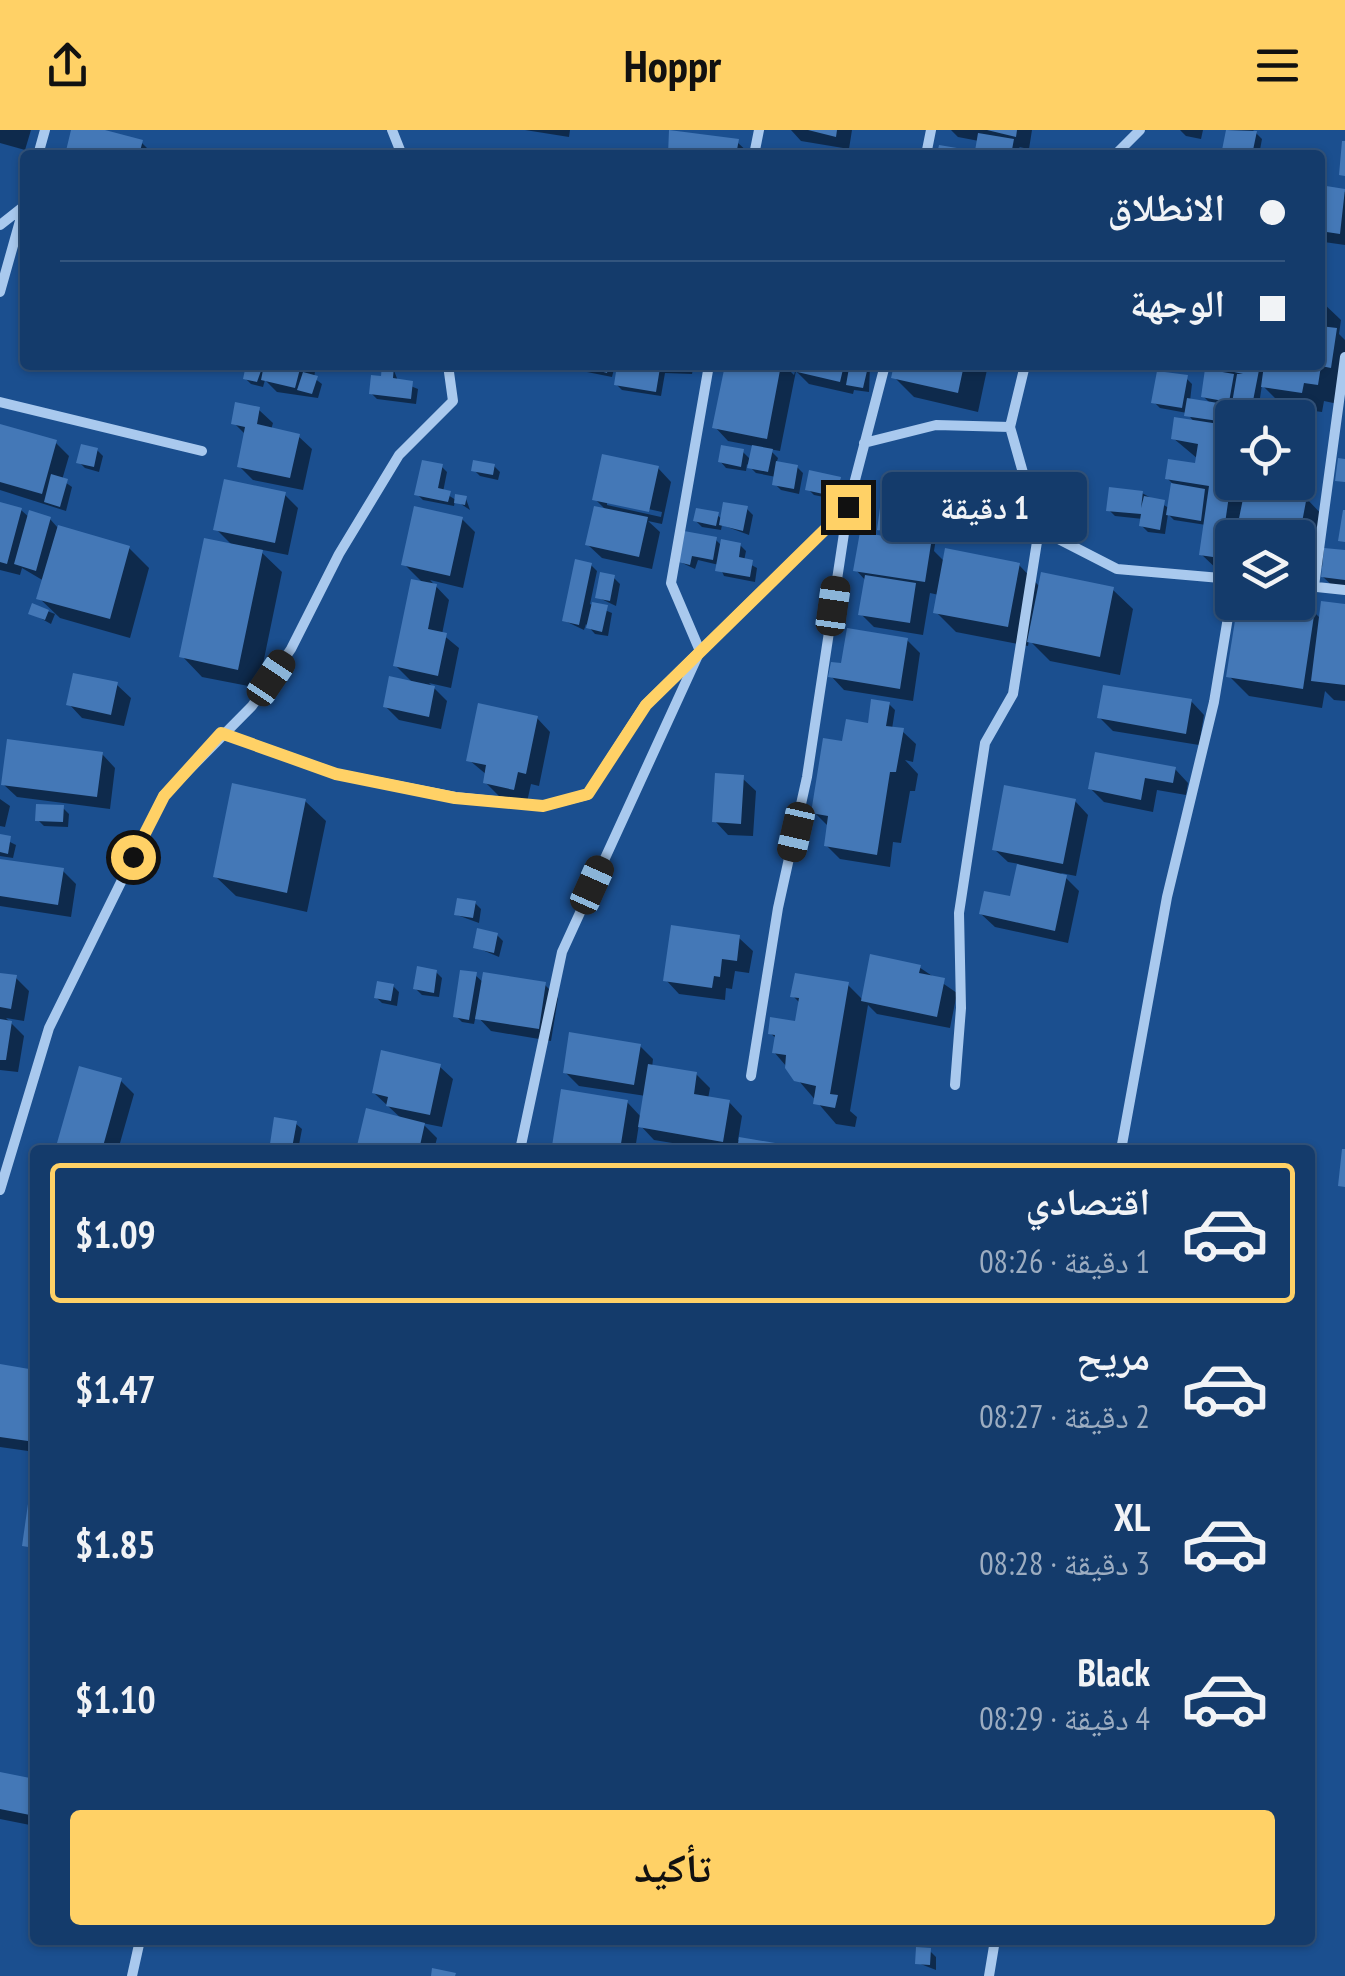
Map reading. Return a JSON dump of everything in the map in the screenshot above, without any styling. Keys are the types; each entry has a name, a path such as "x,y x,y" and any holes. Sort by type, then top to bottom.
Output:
{"street":[{"path":"1120,150 1140,130"},
{"path":"0,225 20,208"},
{"path":"0,292 20,220"},
{"path":"1315,579 1345,357"},
{"path":"0,1190 50,1028 164,796 221,733 252,706 290,650 339,554 399,456 452,401 449,370"},
{"path":"521,1145 562,952 700,651 671,583 707,370"},
{"path":"751,1076 778,908 807,776 848,507 884,370"},
{"path":"956,1085 961,1008 959,913 985,743 1012,694 1039,529 1010,426 1024,370"},
{"path":"0,402 202,450"},
{"path":"864,442 936,425 1010,426"},
{"path":"221,733 336,774 455,798 543,806 588,794 646,705 848,507"},
{"path":"1039,529 1117,569 1215,578"},
{"path":"1315,586 1345,590"},
{"path":"1122,1145 1166,898 1214,702 1228,620"},
{"path":"132,1976 139,1945"},
{"path":"989,1976 994,1945"}],"building":[{"path":"71,130 105,130 143,140 140,150 66,150"},
{"path":"669,130 739,139 737,150 668,150"},
{"path":"808,130 837,130 836,137"},
{"path":"987,130 1017,130 1016,137"},
{"path":"1226,130 1257,131 1253,150 1222,150"},
{"path":"978,133 1014,139 1012,150 975,150"},
{"path":"1345,141 1345,176 1339,175"},
{"path":"939,145 969,150 938,150"},
{"path":"1325,186 1345,189 1340,234 1325,232"},
{"path":"1325,327 1337,328 1331,368 1325,367"},
{"path":"245,370 261,370 257,382 243,379"},
{"path":"263,370 300,370 295,388 261,380"},
{"path":"382,370 394,370 393,378 413,381 411,399 369,394 371,375 381,376"},
{"path":"616,370 660,370 656,392 614,385"},
{"path":"724,370 780,370 767,439 712,428"},
{"path":"793,370 843,370 840,382"},
{"path":"849,370 867,371 863,388 846,385"},
{"path":"893,370 963,370 958,393 891,378"},
{"path":"1205,370 1234,374 1229,400 1201,397"},
{"path":"1225,370 1259,370 1253,400 1233,400 1237,374 1243,374"},
{"path":"1263,370 1320,370 1318,385 1304,383 1302,393 1261,387"},
{"path":"1157,371 1188,375 1182,408 1151,403"},
{"path":"303,372 318,376 312,394 297,390"},
{"path":"1187,398 1215,402 1215,421 1184,416"},
{"path":"235,402 260,407 257,424 300,434 290,478 237,467 245,427 231,424"},
{"path":"1174,417 1215,423 1215,500 1228,500 1225,520 1215,520 1215,557 1199,555 1209,486 1165,479 1168,459 1195,463 1198,444 1171,439"},
{"path":"0,424 57,440 42,494 0,482"},
{"path":"81,444 98,448 94,467 76,463"},
{"path":"721,445 744,449 741,467 718,462"},
{"path":"752,445 773,449 768,472 747,468"},
{"path":"602,454 659,466 649,512 592,500"},
{"path":"1338,458 1345,459 1345,482 1335,481"},
{"path":"422,460 443,464 438,488 451,491 448,502 414,495"},
{"path":"473,460 495,464 493,475 471,471"},
{"path":"776,461 798,465 794,489 772,485"},
{"path":"809,470 841,477 837,497 805,490"},
{"path":"51,474 68,479 60,507 44,502"},
{"path":"224,479 286,492 275,543 213,530"},
{"path":"1171,483 1205,489 1201,521 1166,515"},
{"path":"1109,487 1143,491 1141,508 1144,496 1165,500 1160,530 1139,526 1141,514 1106,511"},
{"path":"882,493 941,503 937,522 925,520 922,538 877,530"},
{"path":"455,494 467,496 465,505 454,503"},
{"path":"1243,500 1306,500 1302,520 1239,520"},
{"path":"0,502 22,508 7,564 0,562"},
{"path":"723,502 748,506 743,531 719,525"},
{"path":"414,506 463,517 450,576 401,565"},
{"path":"594,506 648,517 639,557 585,545"},
{"path":"696,508 719,512 716,526 693,521"},
{"path":"29,510 51,517 36,571 14,564"},
{"path":"1345,510 1345,542 1338,541"},
{"path":"58,525 130,546 110,619 36,599"},
{"path":"684,531 717,537 713,560 692,556 690,565 678,562"},
{"path":"860,532 931,544 925,582 853,571"},
{"path":"204,538 263,550 238,670 179,657"},
{"path":"721,539 741,543 739,557 753,560 750,577 715,571"},
{"path":"945,548 1020,563 1008,627 933,613"},
{"path":"1324,548 1345,550 1345,580 1321,577"},
{"path":"575,559 592,563 579,625 562,621"},
{"path":"600,572 615,575 610,601 595,598"},
{"path":"1041,572 1114,587 1100,657 1027,642"},
{"path":"865,575 916,583 910,623 858,615"},
{"path":"411,579 437,584 428,629 447,633 438,676 393,666"},
{"path":"1321,601 1345,604 1345,685 1311,681"},
{"path":"592,602 608,605 602,632 586,628"},
{"path":"32,603 49,610 45,620 28,614"},
{"path":"1235,620 1313,620 1303,689 1226,677"},
{"path":"847,628 908,638 900,689 828,677 831,662 841,663"},
{"path":"73,673 118,682 111,715 66,705"},
{"path":"389,676 435,686 429,717 383,707"},
{"path":"1103,685 1192,699 1186,734 1097,718"},
{"path":"871,699 890,702 886,726 904,728 896,772 890,772 877,855 824,846 828,816 811,813 823,738 842,741 846,719 868,723"},
{"path":"478,703 538,716 526,774 518,772 514,790 483,783 486,765 466,761"},
{"path":"7,739 103,752 97,797 1,785"},
{"path":"1095,752 1176,767 1173,783 1145,778 1141,800 1088,789"},
{"path":"715,773 744,775 741,824 712,822"},
{"path":"232,783 306,799 287,893 213,877"},
{"path":"1004,785 1076,799 1063,864 992,850"},
{"path":"36,804 64,805 63,822 35,821"},
{"path":"0,834 11,836 8,854 0,852"},
{"path":"0,859 64,868 58,905 0,896"},
{"path":"1017,864 1067,875 1055,931 979,914 984,891 1010,896"},
{"path":"457,898 476,901 473,918 454,915"},
{"path":"671,925 740,935 737,961 722,959 720,977 714,976 712,988 663,981"},
{"path":"477,928 498,933 494,953 473,948"},
{"path":"870,954 921,965 919,973 945,978 937,1017 861,1001"},
{"path":"417,966 437,970 434,993 413,989"},
{"path":"460,970 477,972 469,1020 453,1017"},
{"path":"483,972 546,982 539,1029 475,1019"},
{"path":"0,973 17,975 11,1009 0,1007"},
{"path":"795,973 849,982 830,1094 838,1095 835,1108 813,1104 816,1086 794,1081 785,1068 786,1055 772,1053 775,1035 768,1034 770,1017 795,1021 799,998 790,997"},
{"path":"377,981 394,984 391,1001 374,998"},
{"path":"0,1019 12,1021 6,1060 0,1060"},
{"path":"569,1032 641,1044 634,1085 563,1073"},
{"path":"381,1050 441,1064 430,1115 386,1106 388,1097 372,1093"},
{"path":"648,1064 697,1072 694,1094 730,1100 723,1142 638,1127"},
{"path":"79,1066 122,1078 103,1145 56,1145"},
{"path":"561,1089 628,1100 621,1145 552,1145"},
{"path":"366,1108 425,1123 420,1145 357,1145"},
{"path":"274,1117 297,1121 293,1145 270,1144"},
{"path":"739,1137 781,1144 781,1145 738,1145"},
{"path":"1345,1149 1345,1187 1338,1186"},
{"path":"0,1364 30,1369 30,1441 0,1437"},
{"path":"28,1504 30,1504 30,1547 22,1546"},
{"path":"0,1772 30,1778 30,1815 0,1809"},
{"path":"916,1947 931,1948 930,1965 915,1964"},
{"path":"432,1968 456,1973 431,1976"}],"route":[{"path":"133,857 164,796 221,733 336,774 455,798 543,806 588,794 646,705 848,507"}]}
